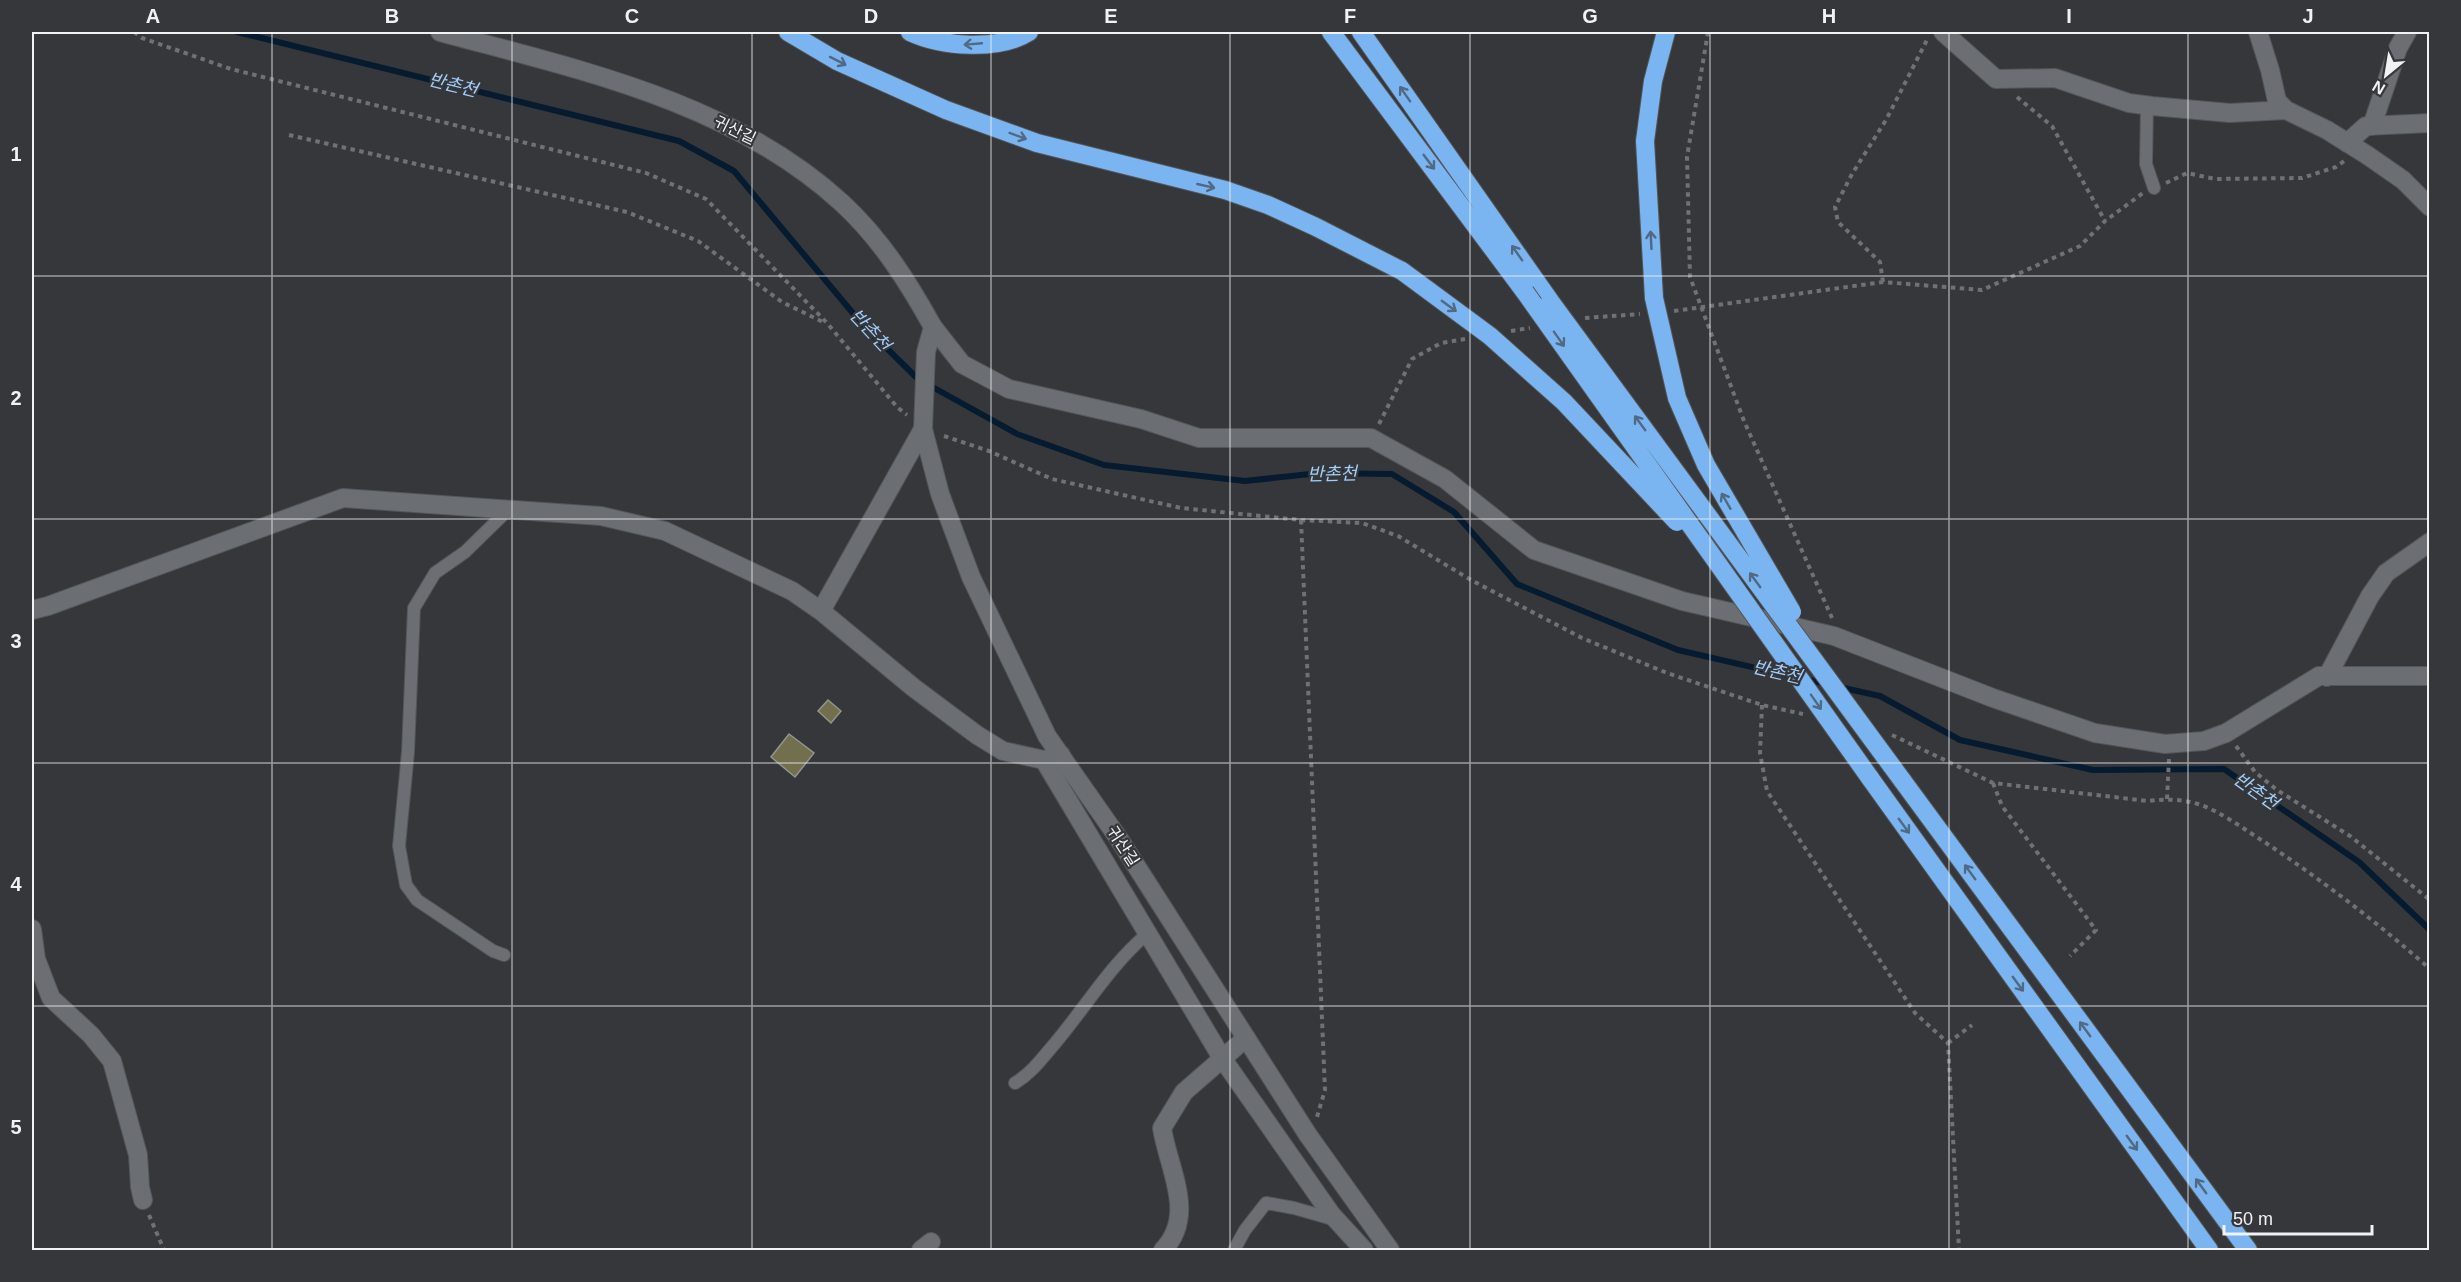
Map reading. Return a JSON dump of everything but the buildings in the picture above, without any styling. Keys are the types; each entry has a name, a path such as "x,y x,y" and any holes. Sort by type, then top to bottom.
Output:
{"highway":[{"path":"788,32 837,61 946,110 1037,143 1225,190 1268,205 1316,226 1402,271 1490,336 1564,402 1721,568"},
{"path":"910,32 962,45 1015,40 1029,32"},
{"path":"1331,32 1525,292 2209,1251"},
{"path":"1361,32 1551,301 2248,1251"},
{"path":"1666,32 1653,81 1645,141 1654,298 1677,398 1706,465 1749,542 1854,714"}],"street":[{"name":"귀산길","path":"440,32 556,63 640,90 717,120 763,144 802,170 843,204 857,219 903,274 933,327 962,364 1009,390 1141,419 1199,438 1371,438"},
{"path":"1943,32 1996,80 2055,78 2129,103 2147,105 2230,112 2286,110"},
{"path":"2258,32 2277,101 2286,110 2327,130 2403,180 2430,207"},
{"path":"2372,126 2407,32"},
{"path":"2353,147 2366,126 2430,123"},
{"name":"귀산길","path":"933,327 926,352 923,429 940,494 971,577 1047,736 1052,758 1119,839 1308,1135 1390,1251"},
{"path":"821,610 923,429"},
{"path":"1371,438 1445,479 1534,550 1682,601 1841,639 1993,698 2095,733 2165,744 2204,741 2226,733 2319,676 2430,676"},
{"path":"32,610 343,498 601,516 665,531 792,591 821,610 914,688 977,735 1003,751 1052,758 1147,934 1222,1058 1337,1220 1364,1251"},
{"path":"2327,677 2370,596 2386,573 2430,542"},
{"path":"32,929 36,959 51,998 91,1035 112,1061 138,1155 143,1200"},
{"path":"1163,1251 1170,1243 1181,1218 1177,1185 1165,1149 1162,1128 1184,1092 1246,1038"}],"lane":[{"path":"2147,105 2146,164 2154,188"},
{"path":"504,955 493,951 417,900 406,885 399,846 408,752 414,608 435,573 465,552 508,510"},
{"path":"1015,1083 1028,1074 1068,1028 1126,952 1147,934"},
{"path":"1234,1251 1245,1230 1266,1203 1337,1220"}],"path":[{"path":"134,32 142,38 231,69 646,173 706,199 827,323 897,407 923,429 989,451 1052,479 1181,508 1301,520 1362,523 1398,536 1472,580 1582,639 1667,673 1762,705 1807,715"},
{"path":"1708,32 1687,157 1690,277 1744,422 1841,639"},
{"path":"1883,282 1880,262 1838,222 1835,207 1852,174 1886,120 1932,32"},
{"path":"1996,80 2052,126 2105,221"},
{"path":"289,135 627,212 698,241 782,302 827,323"},
{"path":"1666,312 1701,309 1883,282 1982,290 2080,246 2105,221 2144,192 2187,173 2215,179 2302,178 2336,167 2353,147"},
{"path":"1575,320 1598,316 1643,314"},
{"path":"1508,332 1542,326"},
{"path":"1371,438 1389,408 1412,359 1441,343 1475,337"},
{"path":"1301,520 1325,1090 1322,1106 1308,1135"},
{"path":"1762,705 1760,753 1767,790 1915,1013 1948,1043 1959,1251"},
{"path":"1886,733 1897,736 1993,783 2148,801 2167,799 2198,804 2236,824 2308,872 2398,941 2430,969"},
{"path":"2226,733 2255,772 2277,790 2350,836 2430,900"},
{"path":"2167,799 2169,758"},
{"path":"1993,783 2002,806 2096,930 2070,956"},
{"path":"1948,1043 1972,1025"},
{"path":"143,1200 164,1251"}],"waterway":[{"name":"반촌천","path":"237,32 679,141 734,171 862,324 918,379 1017,434 1104,465 1245,481 1320,473 1392,474 1454,512 1517,584 1678,650 1791,676"},
{"name":"반촌천","path":"1804,679 1827,684"},
{"name":"반촌천","path":"1839,687 1880,696 1960,740 2093,770 2224,769 2359,862 2430,930"}]}
